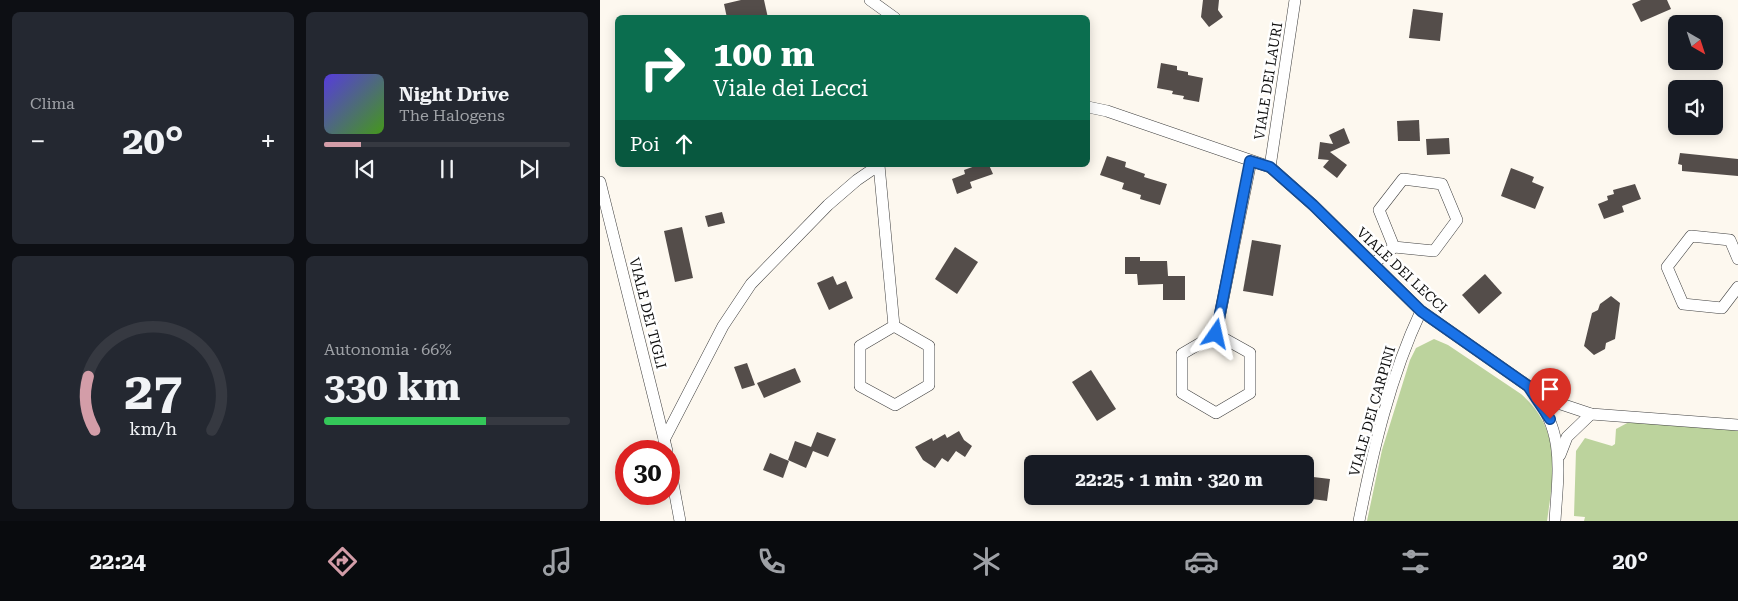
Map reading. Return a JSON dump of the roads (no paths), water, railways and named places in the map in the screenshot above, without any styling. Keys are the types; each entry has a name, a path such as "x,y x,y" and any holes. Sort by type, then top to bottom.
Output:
{"street":[{"path":"870,0 892,15"},
{"name":"VIALE DEI LAURI","path":"1270,167 1295,0"},
{"name":"VIALE DEI LECCI","path":"1090,107 1107,111 1270,167 1313,205 1421,311 1528,386 1558,403 1591,414 1738,425"},
{"path":"1216,334 1250,353 1250,392 1216,413 1182,393 1182,354 1216,334 1250,161"},
{"path":"667,440 723,326 751,284 828,205 857,180 876,167"},
{"path":"879,167 894,326"},
{"path":"1373,264 1394,247 1434,251 1457,220 1442,184 1403,179 1379,210 1394,247"},
{"name":"VIALE DEI TIGLI","path":"600,182 664,440"},
{"path":"1738,259 1730,240 1691,236 1667,267 1683,304 1722,308 1738,287"},
{"name":"VIALE DEI CARPINI","path":"1359,521 1384,417 1406,345 1421,311"},
{"path":"894,326 929,346 929,385 895,405 860,386 860,346 894,326"},
{"path":"1528,386 1550,419 1560,458"},
{"path":"1555,521 1560,458 1567,437 1591,414"},
{"path":"677,505 680,521"}]}
